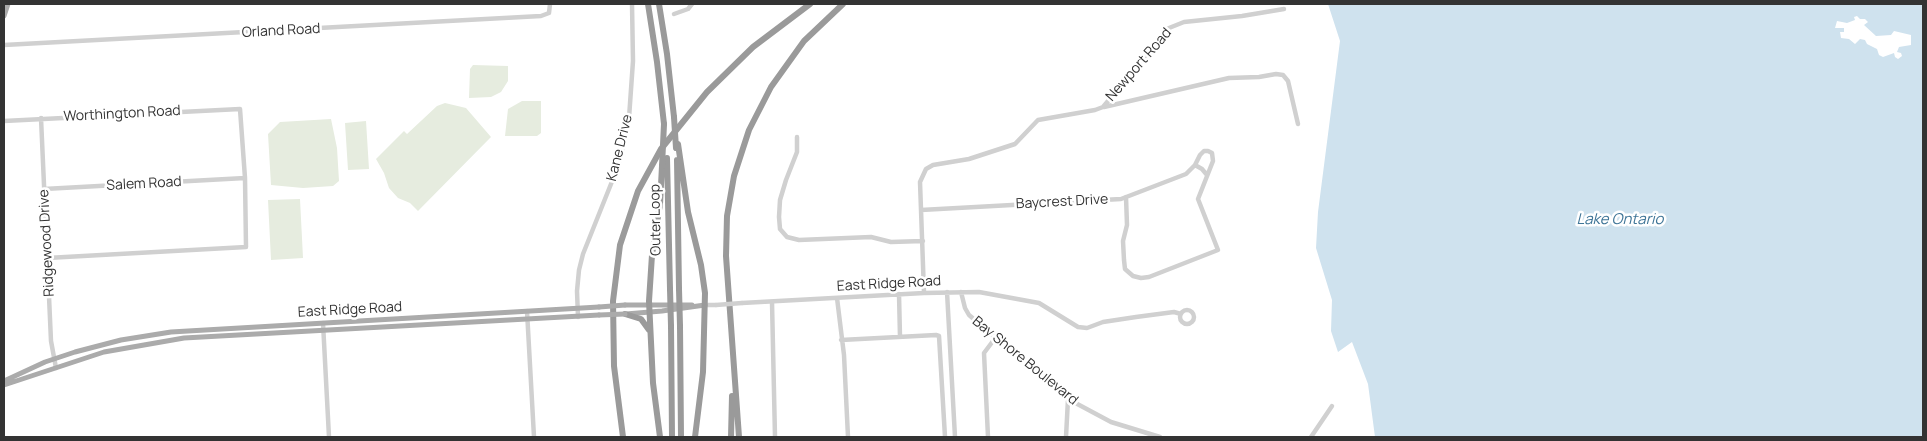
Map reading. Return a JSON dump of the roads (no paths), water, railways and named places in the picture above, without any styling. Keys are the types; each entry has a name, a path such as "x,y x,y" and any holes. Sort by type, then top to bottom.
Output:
{"highway":[{"name":"Outer Loop","path":"648,4 657,62 667,158 672,437"},
{"name":"Outer Loop","path":"659,4 667,54 677,146 680,289 680,437"},
{"path":"623,437 615,382 613,342 614,284 620,245 632,206 648,170 670,136 702,98 747,53 784,22 810,4"},
{"path":"739,437 726,240 728,208 734,176 749,130 771,87 809,35 843,4"},
{"path":"660,437 654,396 649,304 653,250 660,204 664,124"},
{"path":"677,146 687,207 703,273 706,305 703,372 695,437"},
{"path":"625,314 643,320 650,336"},
{"path":"731,437 733,352"}],"main road":[{"path":"4,16 8,4"},
{"name":"East Ridge Road","path":"4,380 53,359 105,344 199,329 625,305 706,305"},
{"name":"East Ridge Road","path":"4,385 104,352 167,340 625,314 706,305"}],"street":[{"name":"Orland Road","path":"4,45 541,16 549,13 550,4"},
{"name":"Kane Drive","path":"578,317 577,291 583,254 619,164 628,126 633,61 632,4"},
{"path":"674,14 688,9 692,4"},
{"name":"Newport Road","path":"924,293 921,177 929,167 969,159 1015,144 1038,120 1103,107 1169,28 1184,22 1242,16 1284,9"},
{"path":"1103,107 1229,78 1259,77 1276,74 1283,75 1288,81 1298,124"},
{"name":"Worthington Road","path":"4,121 240,109 244,178"},
{"name":"Ridgewood Drive","path":"41,118 51,341 56,368"},
{"path":"797,138 797,152 780,200 780,229 787,237 799,240 871,237 891,242 922,241"},
{"name":"Baycrest Drive","path":"921,210 1126,198 1186,174 1195,165 1204,151 1212,153 1214,158 1207,175"},
{"path":"1126,198 1127,225 1123,241 1124,265 1127,272 1133,276 1149,277 1218,250 1198,199 1207,175 1195,165"},
{"path":"47,258 246,247 244,178"},
{"name":"Salem Road","path":"44,189 244,178"},
{"path":"947,292 955,437"},
{"name":"East Ridge Road","path":"706,305 961,292 987,293 1039,303 1078,327 1087,328 1103,322 1136,316 1174,312 1181,314"},
{"name":"Bay Shore Boulevard","path":"961,292 969,315 1068,399 1112,422 1160,437"},
{"path":"899,294 900,337"},
{"path":"837,298 844,355 848,437"},
{"path":"772,302 775,437"},
{"path":"527,311 534,437"},
{"path":"323,323 328,437"},
{"path":"841,340 939,336 945,437"},
{"path":"988,437 984,353 996,337"},
{"path":"1066,437 1068,399"},
{"path":"1311,437 1332,406"}],"water":[{"name":"Lake Ontario","path":"1328,4 1923,4 1923,437 1375,437 1368,384 1352,342 1338,352 1331,331 1332,300 1316,248 1318,212 1340,41","holes":["1857,16 1860,19 1865,19 1868,22 1864,25 1876,36 1891,35 1894,31 1911,35 1911,45 1899,47 1897,52 1901,53 1902,56 1898,59 1894,53 1883,57 1879,55 1877,49 1867,44 1865,40 1860,39 1855,44 1849,39 1841,38 1840,32 1844,32 1844,28 1835,28 1837,21 1847,23 1855,20 1854,17"]}]}
